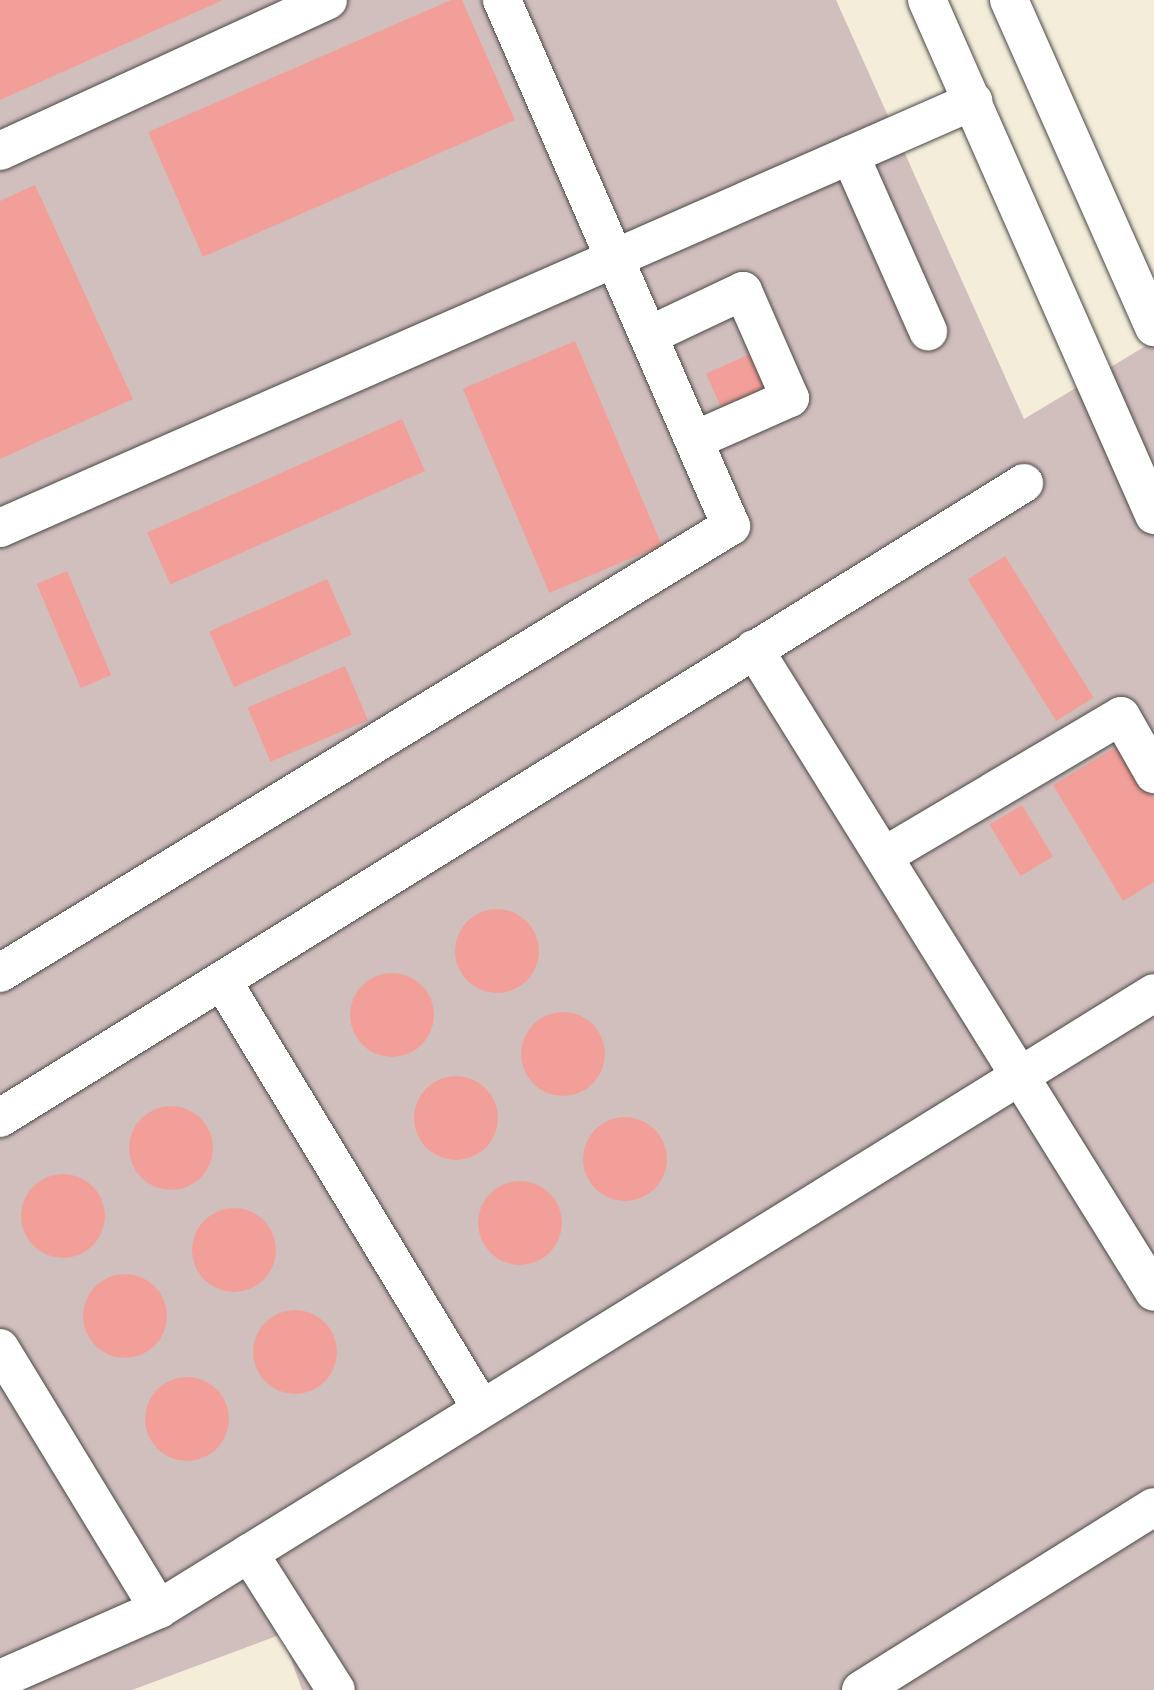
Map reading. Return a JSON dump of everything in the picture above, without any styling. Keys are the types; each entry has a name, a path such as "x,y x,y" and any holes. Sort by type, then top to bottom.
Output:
{"street":[{"path":"0,151 328,0"},
{"path":"0,974 731,526 618,257 502,0"},
{"path":"927,0 1154,516"},
{"path":"1008,0 1154,327"},
{"path":"0,528 973,101"},
{"path":"850,155 928,331"},
{"path":"650,334 743,291 790,398 695,440"},
{"path":"0,1118 1024,483"},
{"path":"754,649 1154,1292"},
{"path":"884,856 1121,716 1154,774"},
{"path":"223,982 482,1409"},
{"path":"0,1679 159,1609 1154,992"},
{"path":"0,1348 159,1609"},
{"path":"861,1690 1154,1508"},
{"path":"249,1553 336,1690"}],"shaded area":[{"path":"0,0 836,0 1024,419 1154,341 1154,1690 302,1690 282,1634 132,1690 0,1690"}],"building":[{"path":"0,0 223,0 0,100"},
{"path":"451,0 462,0 515,120 203,257 148,132"},
{"path":"35,185 133,399 0,459 0,201"},
{"path":"575,341 662,545 549,593 463,389"},
{"path":"759,350 775,386 722,409 706,374"},
{"path":"402,419 425,471 170,585 147,532"},
{"path":"1005,556 1093,698 1056,721 968,579"},
{"path":"67,571 111,675 81,688 37,584"},
{"path":"327,579 352,635 234,687 209,631"},
{"path":"345,666 368,720 270,762 247,707"},
{"path":"1121,744 1154,799 1154,882 1123,901 1053,785"},
{"path":"1022,805 1053,856 1020,876 989,825"},
{"path":"497,909 520,916 532,928 539,951 532,974 520,986 497,993 474,986 462,974 455,951 462,928 474,916"},
{"path":"392,973 415,980 427,992 434,1015 427,1038 415,1050 392,1057 369,1050 357,1038 350,1015 357,992 369,980"},
{"path":"563,1012 586,1019 598,1031 605,1054 598,1077 586,1089 563,1096 540,1089 528,1077 521,1054 528,1031 540,1019"},
{"path":"456,1076 479,1083 491,1095 498,1118 491,1141 479,1153 456,1160 433,1153 421,1141 414,1118 421,1095 433,1083"},
{"path":"171,1106 194,1113 206,1125 213,1148 206,1171 194,1183 171,1190 148,1183 136,1171 129,1148 136,1125 148,1113"},
{"path":"625,1117 648,1124 660,1136 667,1159 660,1182 648,1194 625,1201 602,1194 590,1182 583,1159 590,1136 602,1124"},
{"path":"63,1174 86,1181 98,1193 105,1216 98,1239 86,1251 63,1258 40,1251 28,1239 21,1216 28,1193 40,1181"},
{"path":"520,1181 543,1188 555,1200 562,1223 555,1246 543,1258 520,1265 497,1258 485,1246 478,1223 485,1200 497,1188"},
{"path":"234,1208 257,1215 269,1227 276,1250 269,1273 257,1285 234,1292 211,1285 199,1273 192,1250 199,1227 211,1215"},
{"path":"125,1274 148,1281 160,1293 167,1316 160,1339 148,1351 125,1358 102,1351 90,1339 83,1316 90,1293 102,1281"},
{"path":"295,1310 318,1317 330,1329 337,1352 330,1375 318,1387 295,1394 272,1387 260,1375 253,1352 260,1329 272,1317"},
{"path":"187,1377 210,1384 222,1396 229,1419 222,1442 210,1454 187,1461 164,1454 152,1442 145,1419 152,1396 164,1384"}]}
